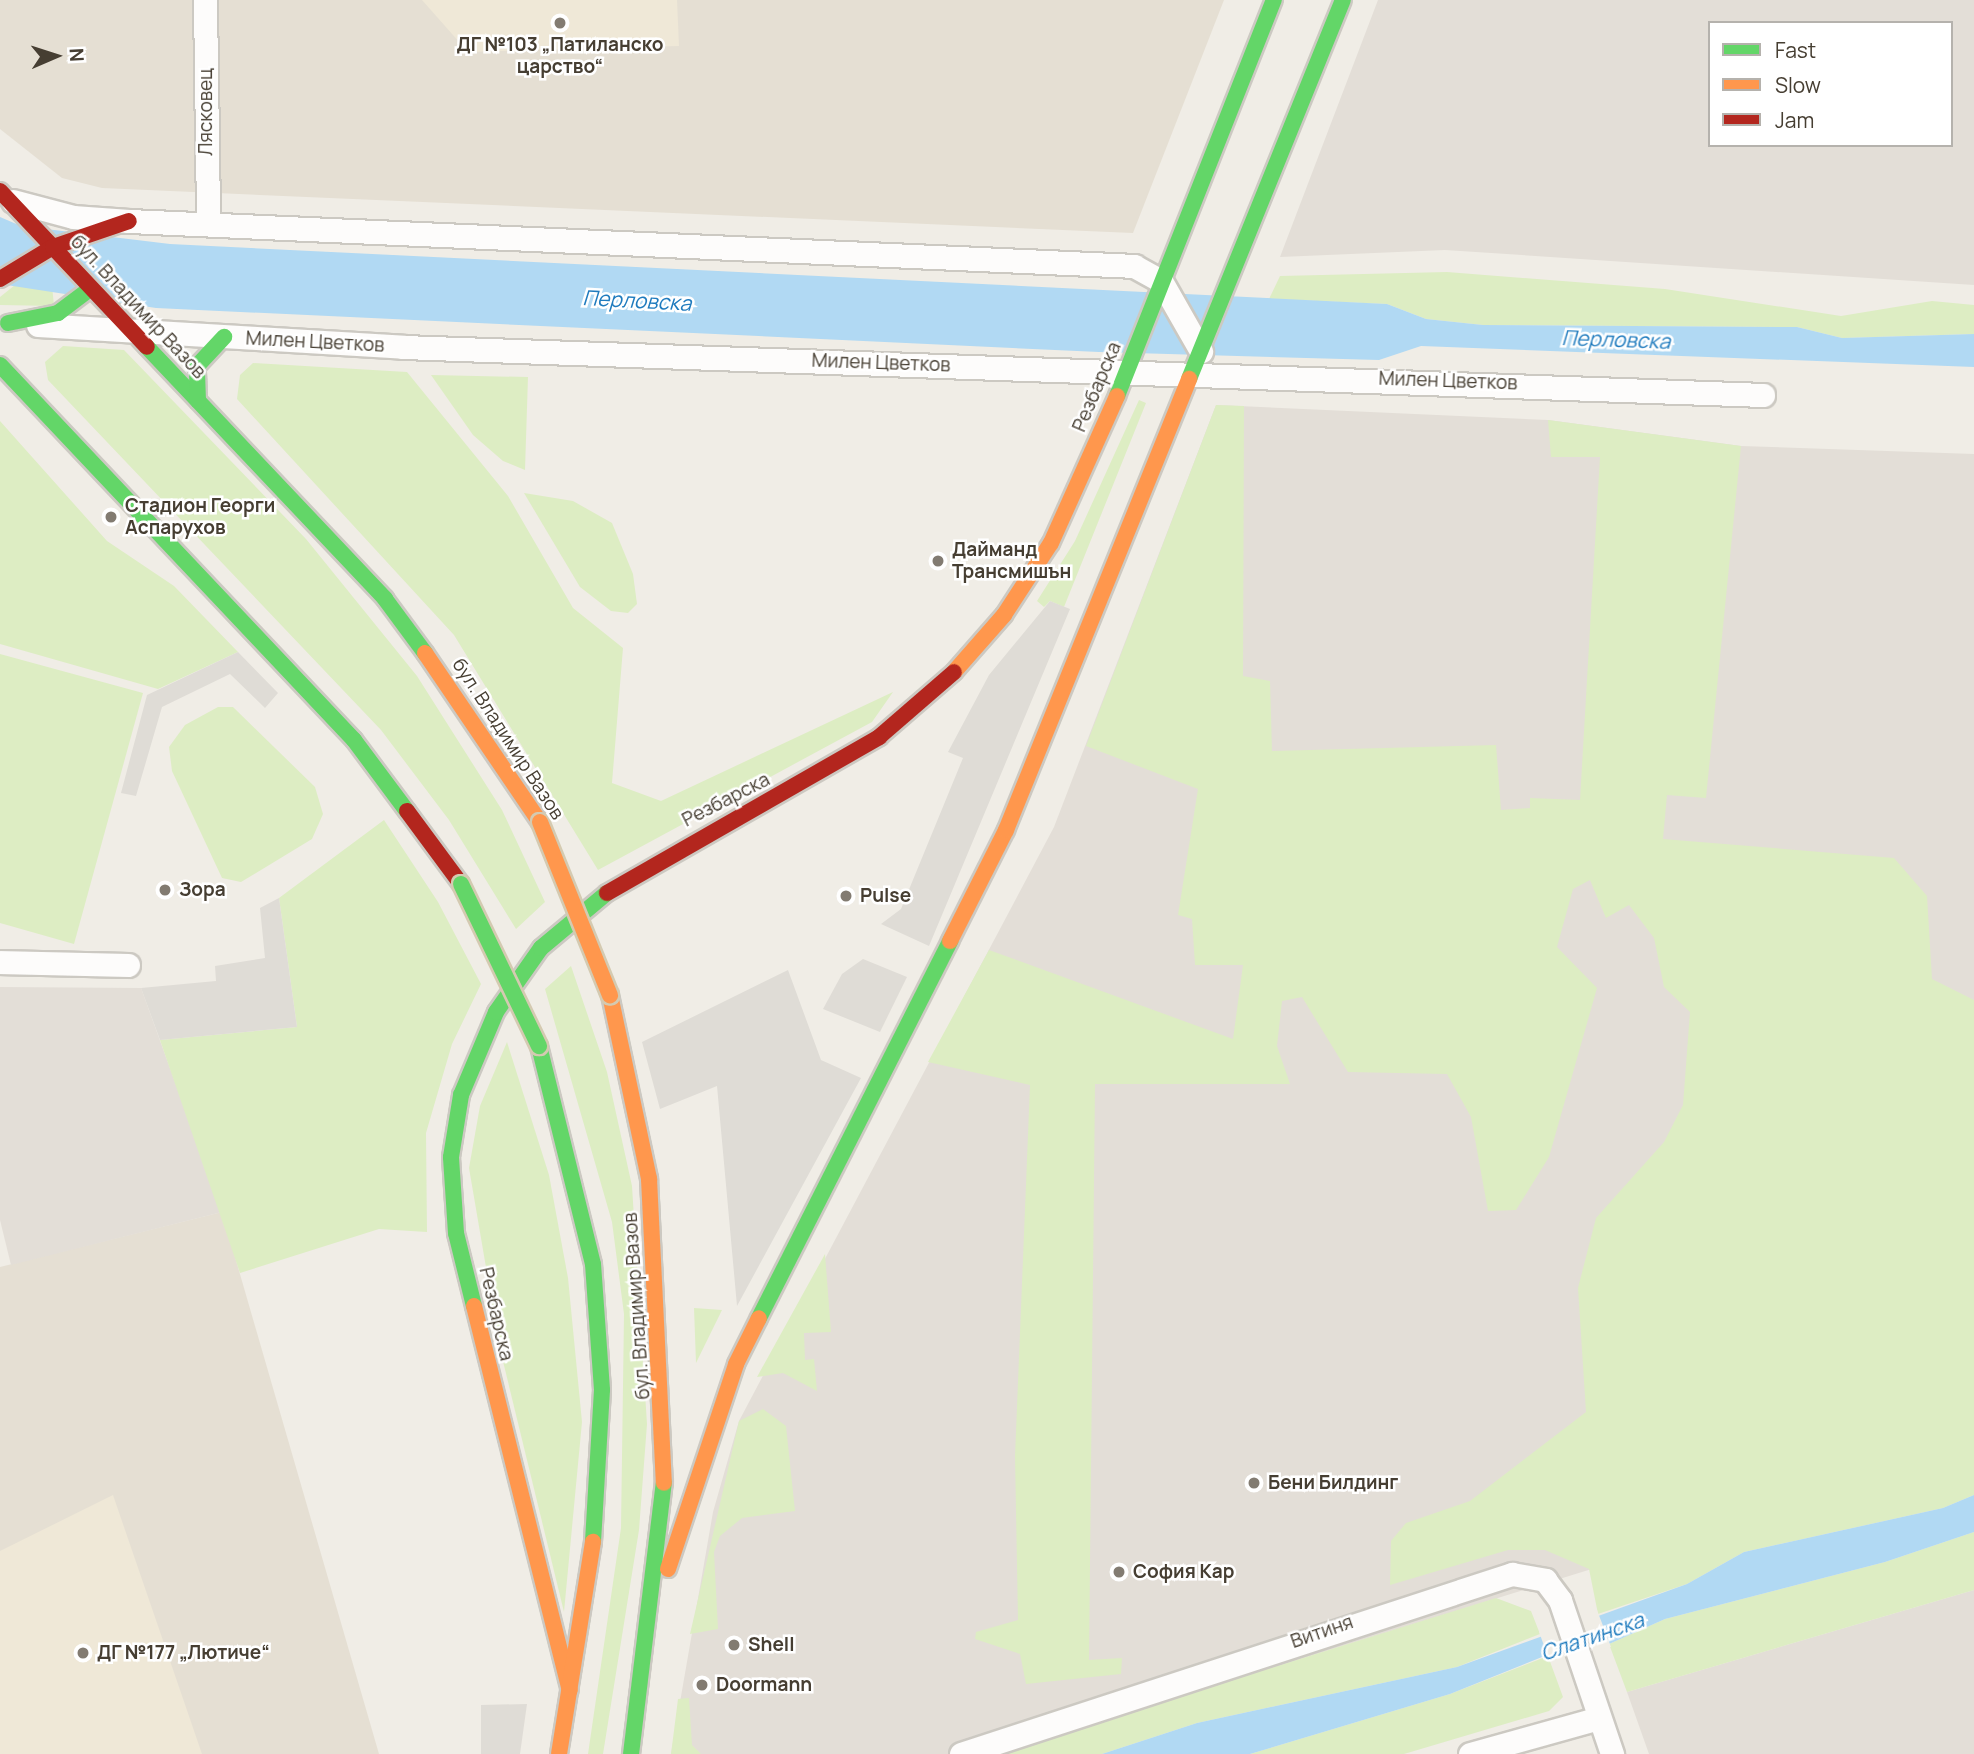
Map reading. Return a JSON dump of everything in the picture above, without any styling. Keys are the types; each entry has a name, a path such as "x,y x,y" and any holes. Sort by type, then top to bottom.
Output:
{"street":[{"name":"Лясковец","path":"205,0 208,224"},
{"name":"Резбарска","path":"570,1691 456,1233 451,1157 461,1095 496,1012 541,948 617,885 807,782 879,737 946,682 1004,615 1051,543 1128,371 1274,0"},
{"path":"647,1648 687,1498 736,1364 1006,830 1343,0"},
{"path":"4,195 73,217 1134,266 1161,282 1201,351"},
{"name":"бул. Владимир Вазов","path":"4,195 385,599 467,709 540,822 610,995 649,1179 662,1329 666,1452 647,1648 631,1754"},
{"path":"0,279 52,247 129,220"},
{"path":"4,323 58,313 91,288"},
{"name":"Милен Цветков","path":"4,323 225,337 1763,395"},
{"path":"198,401 197,366 225,337"},
{"name":"бул. Владимир Вазов","path":"0,365 354,740 461,884 539,1046 593,1264 603,1390 593,1550 559,1754"},
{"path":"0,962 128,965"},
{"name":"Витиня","path":"961,1754 1512,1574 1545,1580 1560,1600 1612,1754"},
{"path":"1471,1754 1599,1718"}],"shaded area":[{"path":"0,0 1224,0 1133,233 102,188 62,178 0,129"},
{"name":"ДГ №103 „Патиланско царство“","path":"422,0 677,0 679,46 468,52"},
{"path":"1378,0 1974,0 1974,285 1445,250 1280,257"},
{"path":"1216,405 1548,420 1741,446 1974,454 1974,1291 1669,1545 994,1754 671,1754 713,1512 739,1421 1054,827"},
{"path":"1050,601 1070,609 929,946 881,924 901,909 963,758 948,752 989,675"},
{"path":"238,652 278,693 265,708 230,674 162,707 136,796 121,793 147,695"},
{"path":"279,898 297,1027 160,1040 141,988 216,981 215,966 265,958 260,908"},
{"path":"863,959 907,977 880,1032 823,1009 842,974"},
{"path":"788,970 821,1060 861,1078 737,1306 717,1086 660,1109 642,1042"},
{"path":"0,987 141,988 222,1212 11,1265 0,1220"},
{"path":"222,1212 379,1754 0,1754 0,1267"},
{"name":"ДГ №177 „Лютиче“","path":"113,1495 202,1754 0,1754 0,1551"},
{"path":"1974,1590 1974,1754 1649,1754 1627,1692"},
{"path":"527,1704 520,1754 481,1754 481,1705"}],"green space":[{"path":"1447,272 1665,289 1841,316 1932,301 1974,305 1974,334 1842,338 1797,327 1483,325 1426,319 1387,304 1269,299 1280,276"},
{"path":"51,275 54,306 0,305 0,297 25,277"},
{"path":"63,346 124,350 306,539 417,676 502,810 545,902 516,929 449,820 381,730 48,380 45,362"},
{"path":"253,363 407,372 508,496 573,608 623,648 612,783 661,801 893,692 872,722 598,870 454,635 237,399 240,375"},
{"path":"431,375 528,377 525,470 503,461 473,435"},
{"path":"1139,400 1146,403 1064,607 1050,601 1044,607 1037,601 1075,541"},
{"path":"1216,405 1244,406 1243,676 1270,681 1272,751 1496,745 1501,810 1530,808 1530,798 1580,800 1600,457 1551,457 1548,420 1741,446 1706,798 1667,795 1663,839 1894,858 1927,896 1932,979 1974,1000 1974,1495 1943,1508 1744,1552 1687,1584 1598,1614 1589,1569 1545,1550 1508,1550 1390,1585 1391,1541 1406,1523 1470,1501 1586,1412 1578,1288 1596,1218 1664,1142 1683,1105 1690,1012 1664,987 1654,938 1629,905 1606,918 1590,880 1573,889 1557,947 1597,988 1549,1157 1516,1210 1488,1211 1471,1117 1447,1074 1348,1072 1302,997 1282,1001 1277,1046 1290,1084 1095,1084 1089,1660 1122,1658 1121,1674 1026,1684 1020,1654 975,1639 976,1632 1018,1620 1015,1456 1030,1085 928,1062 989,950 1233,1039 1243,965 1195,965 1192,919 1178,915 1198,789 1086,746"},
{"path":"0,421 107,541 174,586 238,652 158,689 0,644"},
{"path":"524,493 573,501 612,523 633,574 637,604 628,613 611,611 580,587"},
{"path":"0,654 143,693 74,944 0,923"},
{"path":"218,707 233,707 315,787 323,814 312,839 241,882 222,878 172,771 169,747 185,725"},
{"path":"384,820 438,902 481,984 452,1044 426,1133 427,1232 379,1229 240,1273 160,1040 297,1027 279,898"},
{"path":"571,966 607,1072 632,1186 647,1424 639,1530 603,1754 588,1754 621,1528 624,1314 612,1222 545,989"},
{"path":"507,1042 549,1175 568,1278 582,1422 564,1612 500,1349 469,1168 480,1106"},
{"path":"825,1254 831,1332 804,1333 805,1360 814,1359 817,1391 783,1373 757,1377"},
{"path":"694,1308 722,1310 696,1363"},
{"path":"763,1409 786,1426 795,1511 742,1518 720,1536 714,1552 718,1629 690,1634 739,1421"},
{"path":"1974,1532 1974,1590 1627,1692 1609,1644 1665,1619 1885,1562"},
{"path":"1496,1598 1531,1611 1540,1634 1457,1667 1197,1723 1102,1754 994,1754"},
{"path":"1548,1656 1563,1697 1549,1711 1404,1754 1250,1754 1450,1694"},
{"path":"689,1698 692,1745 701,1754 671,1754 678,1699"}],"water":[{"name":"Перловска","path":"0,217 21,226 170,244 1387,304 1426,319 1483,325 1797,327 1842,338 1974,334 1974,367 1421,346 1379,360 1099,352 156,308 0,284"},
{"name":"Слатинска","path":"1974,1495 1974,1532 1885,1562 1665,1619 1609,1644 1542,1657 1450,1694 1250,1754 1102,1754 1197,1723 1457,1667 1687,1584 1744,1552 1943,1508"}],"pier":[{"path":"1597,1610 1611,1647 1549,1659 1539,1632"}],"traffic: fast":[{"path":"1117,396 1274,0"},
{"path":"1189,379 1343,0"},
{"path":"8,323 58,313 91,288"},
{"path":"198,401 197,366 224,337"},
{"path":"147,347 385,599 425,653"},
{"path":"0,365 354,740 407,811"},
{"path":"461,884 539,1046"},
{"path":"474,1306 456,1233 451,1157 461,1095 496,1012 541,948 607,893"},
{"path":"759,1318 950,941"},
{"path":"539,1046 593,1264 602,1390 593,1542"},
{"path":"631,1754 664,1483"}],"traffic: slow":[{"path":"950,941 1006,830 1189,379"},
{"path":"954,672 1004,615 1051,543 1117,396"},
{"path":"425,653 540,822"},
{"path":"540,822 610,995"},
{"path":"610,995 649,1179 664,1483"},
{"path":"474,1306 570,1690"},
{"path":"668,1569 736,1364 759,1318"},
{"path":"559,1754 593,1542"}],"traffic: jam":[{"path":"0,191 147,347"},
{"path":"0,279 53,247 129,221"},
{"path":"607,893 879,737 954,672"},
{"path":"407,811 461,884"}],"place":[{"name":"ДГ №103 „Патиланско царство“","path":"560,23"},
{"name":"Стадион Георги Аспарухов","path":"111,517"},
{"name":"Дайманд Трансмишън","path":"938,561"},
{"name":"Зора","path":"165,890"},
{"name":"Pulse","path":"846,896"},
{"name":"Бени Билдинг","path":"1254,1483"},
{"name":"София Кар","path":"1119,1572"},
{"name":"Shell","path":"734,1645"},
{"name":"ДГ №177 „Лютиче“","path":"83,1653"},
{"name":"Doormann","path":"702,1685"}]}
